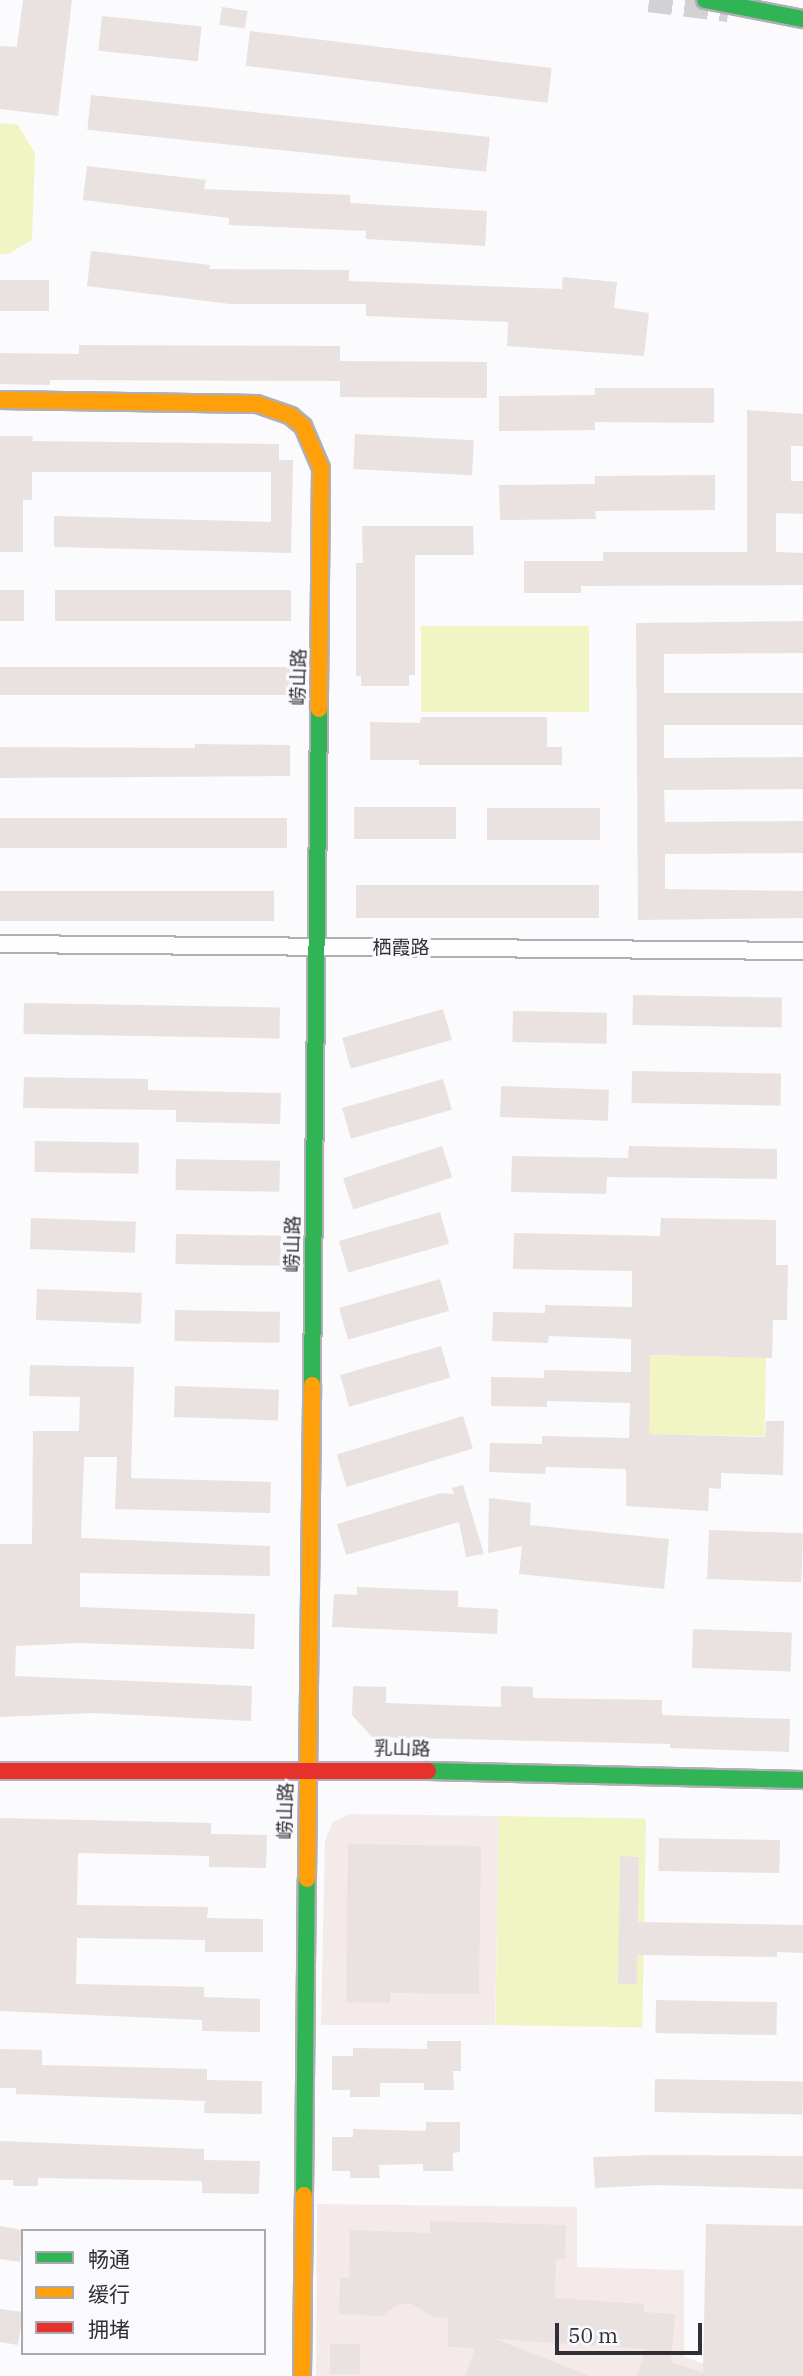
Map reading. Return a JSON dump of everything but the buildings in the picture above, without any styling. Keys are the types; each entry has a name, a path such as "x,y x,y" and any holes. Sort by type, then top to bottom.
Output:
{"street":[{"path":"705,0 803,19"},
{"name":"崂山路","path":"0,400 257,404 291,416 311,439 318,453 322,496 302,2376"},
{"name":"栖霞路","path":"0,944 803,951"},
{"name":"乳山路","path":"0,1772 308,1768 803,1780"}],"shaded area":[{"path":"350,1814 499,1816 495,2025 321,2025 325,1841 333,1822"},
{"path":"317,2204 577,2207 577,2267 684,2270 684,2357 719,2369 716,2376 316,2376"}],"green space":[{"path":"0,123 18,125 35,153 32,240 8,254 0,254"},
{"path":"421,626 589,626 589,712 421,712"},
{"path":"642,1355 766,1357 765,1436 641,1434"},
{"path":"499,1816 646,1819 642,2028 495,2025"}],"tunnel":[{"path":"649,0 728,10"}],"traffic: fast":[{"path":"705,0 803,19"},
{"path":"312,1385 319,709"},
{"path":"428,1771 803,1780"},
{"path":"304,2195 307,1879"}],"traffic: slow":[{"path":"0,400 257,404 291,416 303,426 321,468 319,709"},
{"path":"307,1879 312,1385"},
{"path":"302,2376 304,2195"}],"traffic: jam":[{"path":"0,1771 428,1771"}]}
